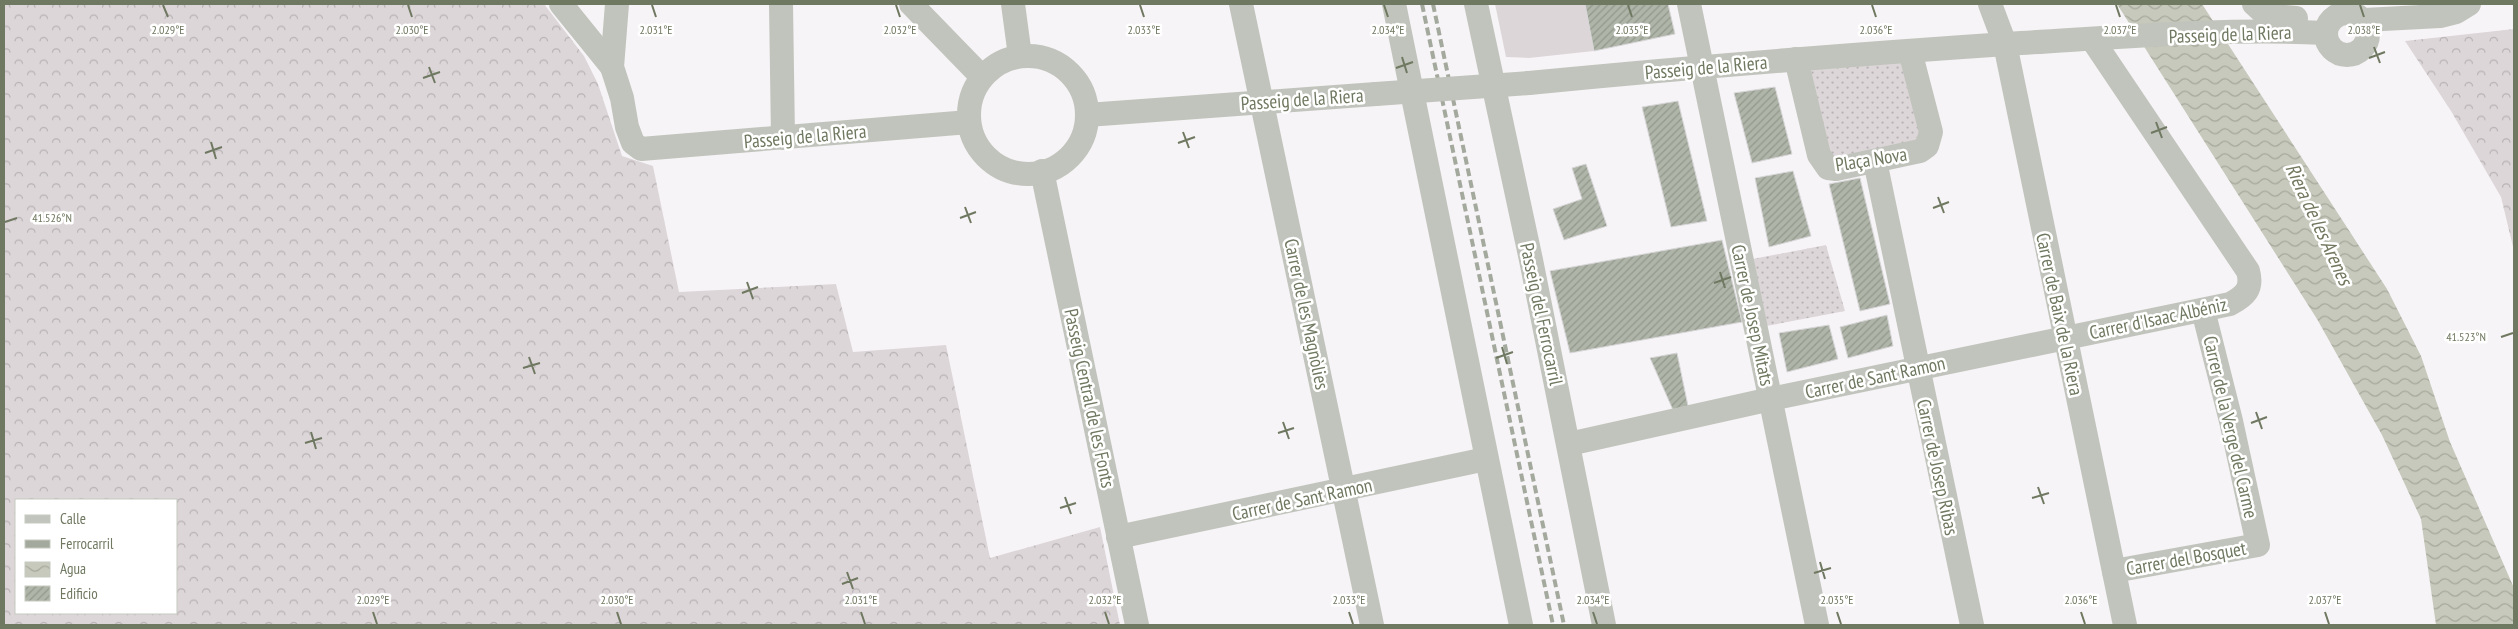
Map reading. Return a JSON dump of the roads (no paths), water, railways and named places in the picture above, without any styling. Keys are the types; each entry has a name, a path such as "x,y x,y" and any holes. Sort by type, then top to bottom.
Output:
{"street":[{"path":"561,4 612,67"},
{"path":"612,67 617,4"},
{"path":"781,4 784,138"},
{"path":"911,4 982,77"},
{"path":"1013,4 1020,56"},
{"name":"Carrer de les Magnòlies","path":"1241,4 1372,625"},
{"path":"1394,4 1521,625"},
{"name":"Passeig del Ferrocarril","path":"1476,4 1569,444 1604,625"},
{"name":"Carrer de Josep Mitats","path":"1689,4 1818,625"},
{"name":"Carrer de Baix de la Riera","path":"1990,4 2006,44 2064,338 2125,625"},
{"path":"2254,4 2266,15 2327,18 2398,11 2440,16 2456,12 2469,4"},
{"name":"Passeig de la Riera","path":"1087,115 1530,83 1796,59 2102,38 2260,31 2344,17"},
{"name":"Carrer d'Isaac Albéniz","path":"2064,338 2230,304 2240,299 2248,291 2251,281 2248,271 2102,38"},
{"name":"Plaça Nova","path":"1796,59 1819,155 1828,168 1836,169 1920,151 1927,146 1931,139 1929,121 1910,51"},
{"path":"1034,55 1050,59 1063,67 1074,77 1082,90 1087,115 1087,123 1081,143 1070,157 1055,168 1042,172 1019,174 998,166 987,158 976,144 969,122 972,94 982,77 1002,62 1020,56 1034,55"},
{"name":"Passeig de la Riera","path":"612,67 622,98 627,127 634,143 641,149 969,122"},
{"name":"Carrer de Josep Ribas","path":"1875,161 1972,625"},
{"name":"Passeig Central de les Fonts","path":"1042,172 1137,625"},
{"name":"Carrer de la Verge del Carme","path":"2203,310 2231,421 2258,545"},
{"name":"Carrer de Sant Ramon","path":"1569,444 1771,399 2064,338"},
{"name":"Carrer de Sant Ramon","path":"1118,537 1486,459"},
{"name":"Carrer del Bosquet","path":"2114,571 2258,545"}],"water":[{"name":"Riera de les Arenes","path":"2117,4 2202,4 2387,289 2421,356 2450,442 2514,588 2514,625 2436,625 2421,519 2382,435 2317,319"}],"railway":[{"path":"1422,4 1553,625"},
{"path":"1433,4 1564,625"}]}
